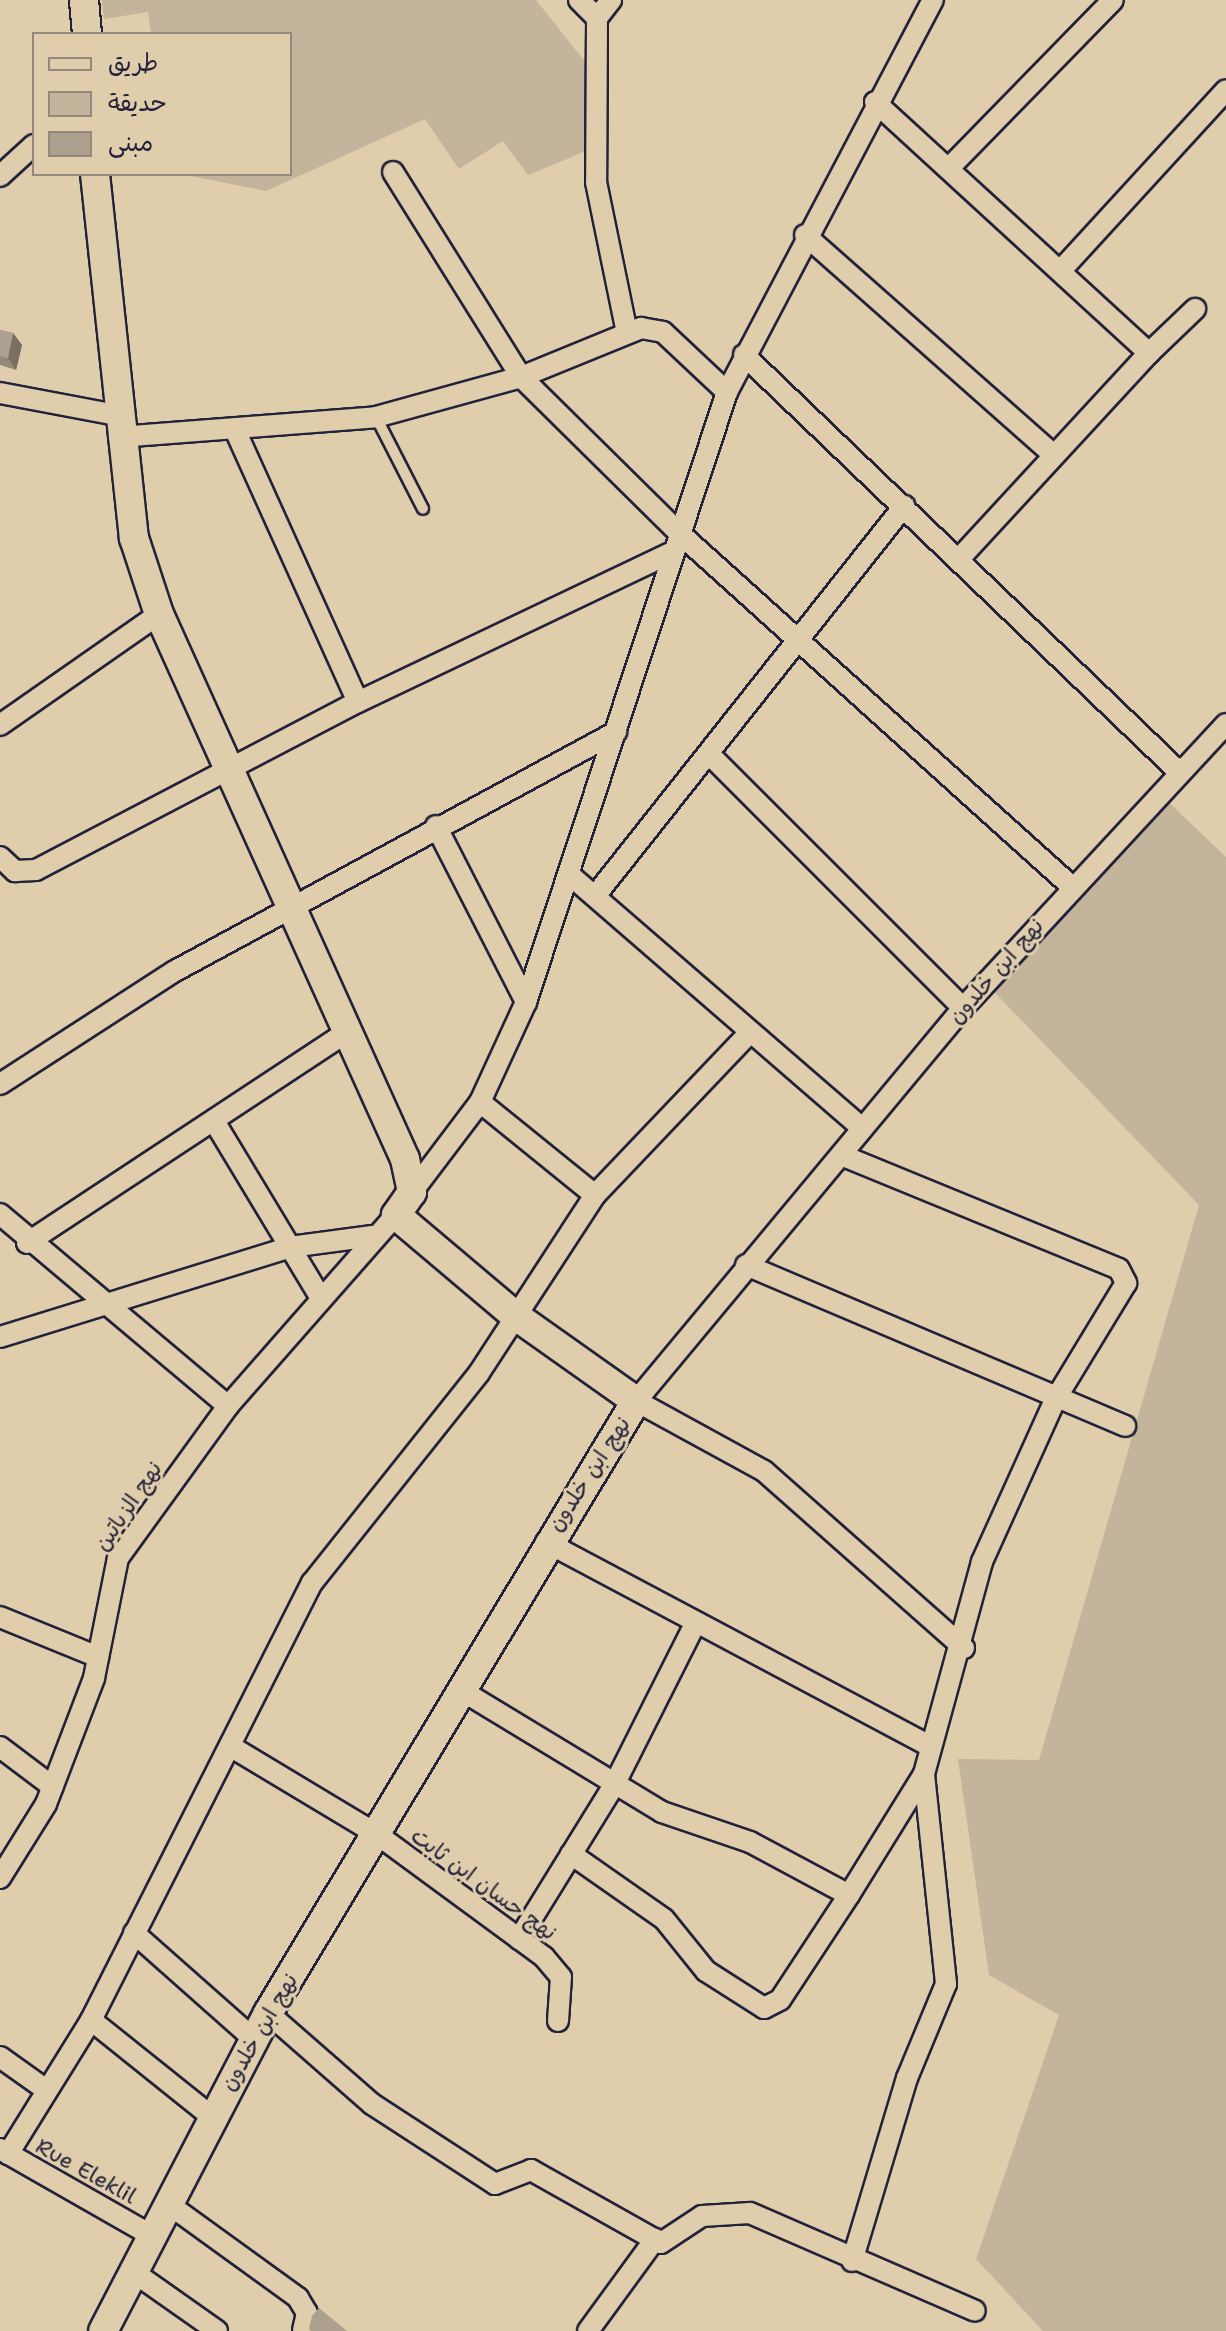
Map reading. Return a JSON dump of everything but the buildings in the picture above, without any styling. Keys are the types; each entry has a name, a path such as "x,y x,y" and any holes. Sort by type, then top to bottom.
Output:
{"street":[{"path":"84,0 87,32"},
{"path":"579,0 597,18"},
{"path":"611,0 597,18 596,182 627,333"},
{"name":"نهج الزياتين","path":"0,1878 53,1787 98,1657 118,1558 228,1406 319,1295 404,1204 480,1102 526,1002 571,876 677,531 727,392 805,235 933,0"},
{"path":"950,167 1113,0"},
{"path":"1063,268 1226,90"},
{"path":"875,102 1063,268 1149,353"},
{"path":"0,176 32,147"},
{"path":"393,172 521,377 677,531 801,637 1071,886"},
{"path":"95,176 117,426 134,538 159,614 233,771 396,1138 404,1204 513,1314 636,1401 764,1471 964,1648"},
{"path":"805,235 1050,452"},
{"path":"959,559 1050,452 1195,309"},
{"path":"2,398 117,426 236,432 376,417 521,377 627,333 663,332 727,392"},
{"path":"744,355 1177,770"},
{"path":"236,432 358,702"},
{"path":"595,896 710,755 904,506"},
{"path":"0,857 15,871 36,870 233,771 358,702 670,553"},
{"path":"0,725 159,614"},
{"name":"نهج ابن خلدون","path":"103,2331 149,2234 268,2013 378,1835 546,1542 636,1401 746,1265 963,1008 1177,770 1226,724"},
{"path":"0,1084 175,971 294,909 436,826 616,732"},
{"path":"710,755 963,1008"},
{"path":"436,826 526,1002"},
{"path":"571,876 861,1127"},
{"path":"27,1243 347,1032"},
{"path":"4,2152 91,2020 312,1583 390,1494 595,1195 750,1032"},
{"path":"480,1102 595,1195"},
{"path":"214,1121 319,1295"},
{"path":"571,1854 664,1919 706,1971 764,2008 780,2000 924,1774 964,1648 982,1562 1055,1400 1124,1291 1119,1269 841,1155"},
{"path":"0,1214 27,1243 100,1305 228,1406"},
{"path":"0,1337 290,1247 372,1236"},
{"path":"746,1265 1055,1400 1125,1426"},
{"path":"546,1542 931,1747"},
{"path":"0,1617 98,1657"},
{"path":"519,1939 614,1785 696,1622"},
{"path":"459,1689 662,1812 750,1842 849,1895"},
{"name":"نهج حسان ابن ثابت","path":"230,1746 378,1835 519,1939 561,1977 558,2021"},
{"path":"0,1747 53,1787"},
{"path":"852,2261 907,2078 946,1984 924,1774"},
{"path":"134,1933 254,2039"},
{"path":"268,2013 372,2104 479,2176 502,2186 531,2170 655,2239 668,2242 702,2216 733,2210 975,2311"},
{"path":"91,2020 212,2117"},
{"path":"0,2057 45,2089"},
{"name":"Rue Eleklil","path":"4,2152 149,2234"},
{"path":"167,2203 298,2298 307,2313 303,2331"},
{"path":"588,2331 655,2239"},
{"path":"132,2271 217,2331"}],"lane":[{"path":"376,417 423,509"}],"green space":[{"path":"102,0 536,0 586,63 586,151 528,175 503,141 459,169 425,119 266,191 191,176 292,176 292,32 151,32 148,12 104,19"},
{"path":"1161,795 1226,857 1226,2331 1043,2331 976,2259 1059,2015 989,1975 958,1759 1039,1760 1199,1205 977,974"}]}
